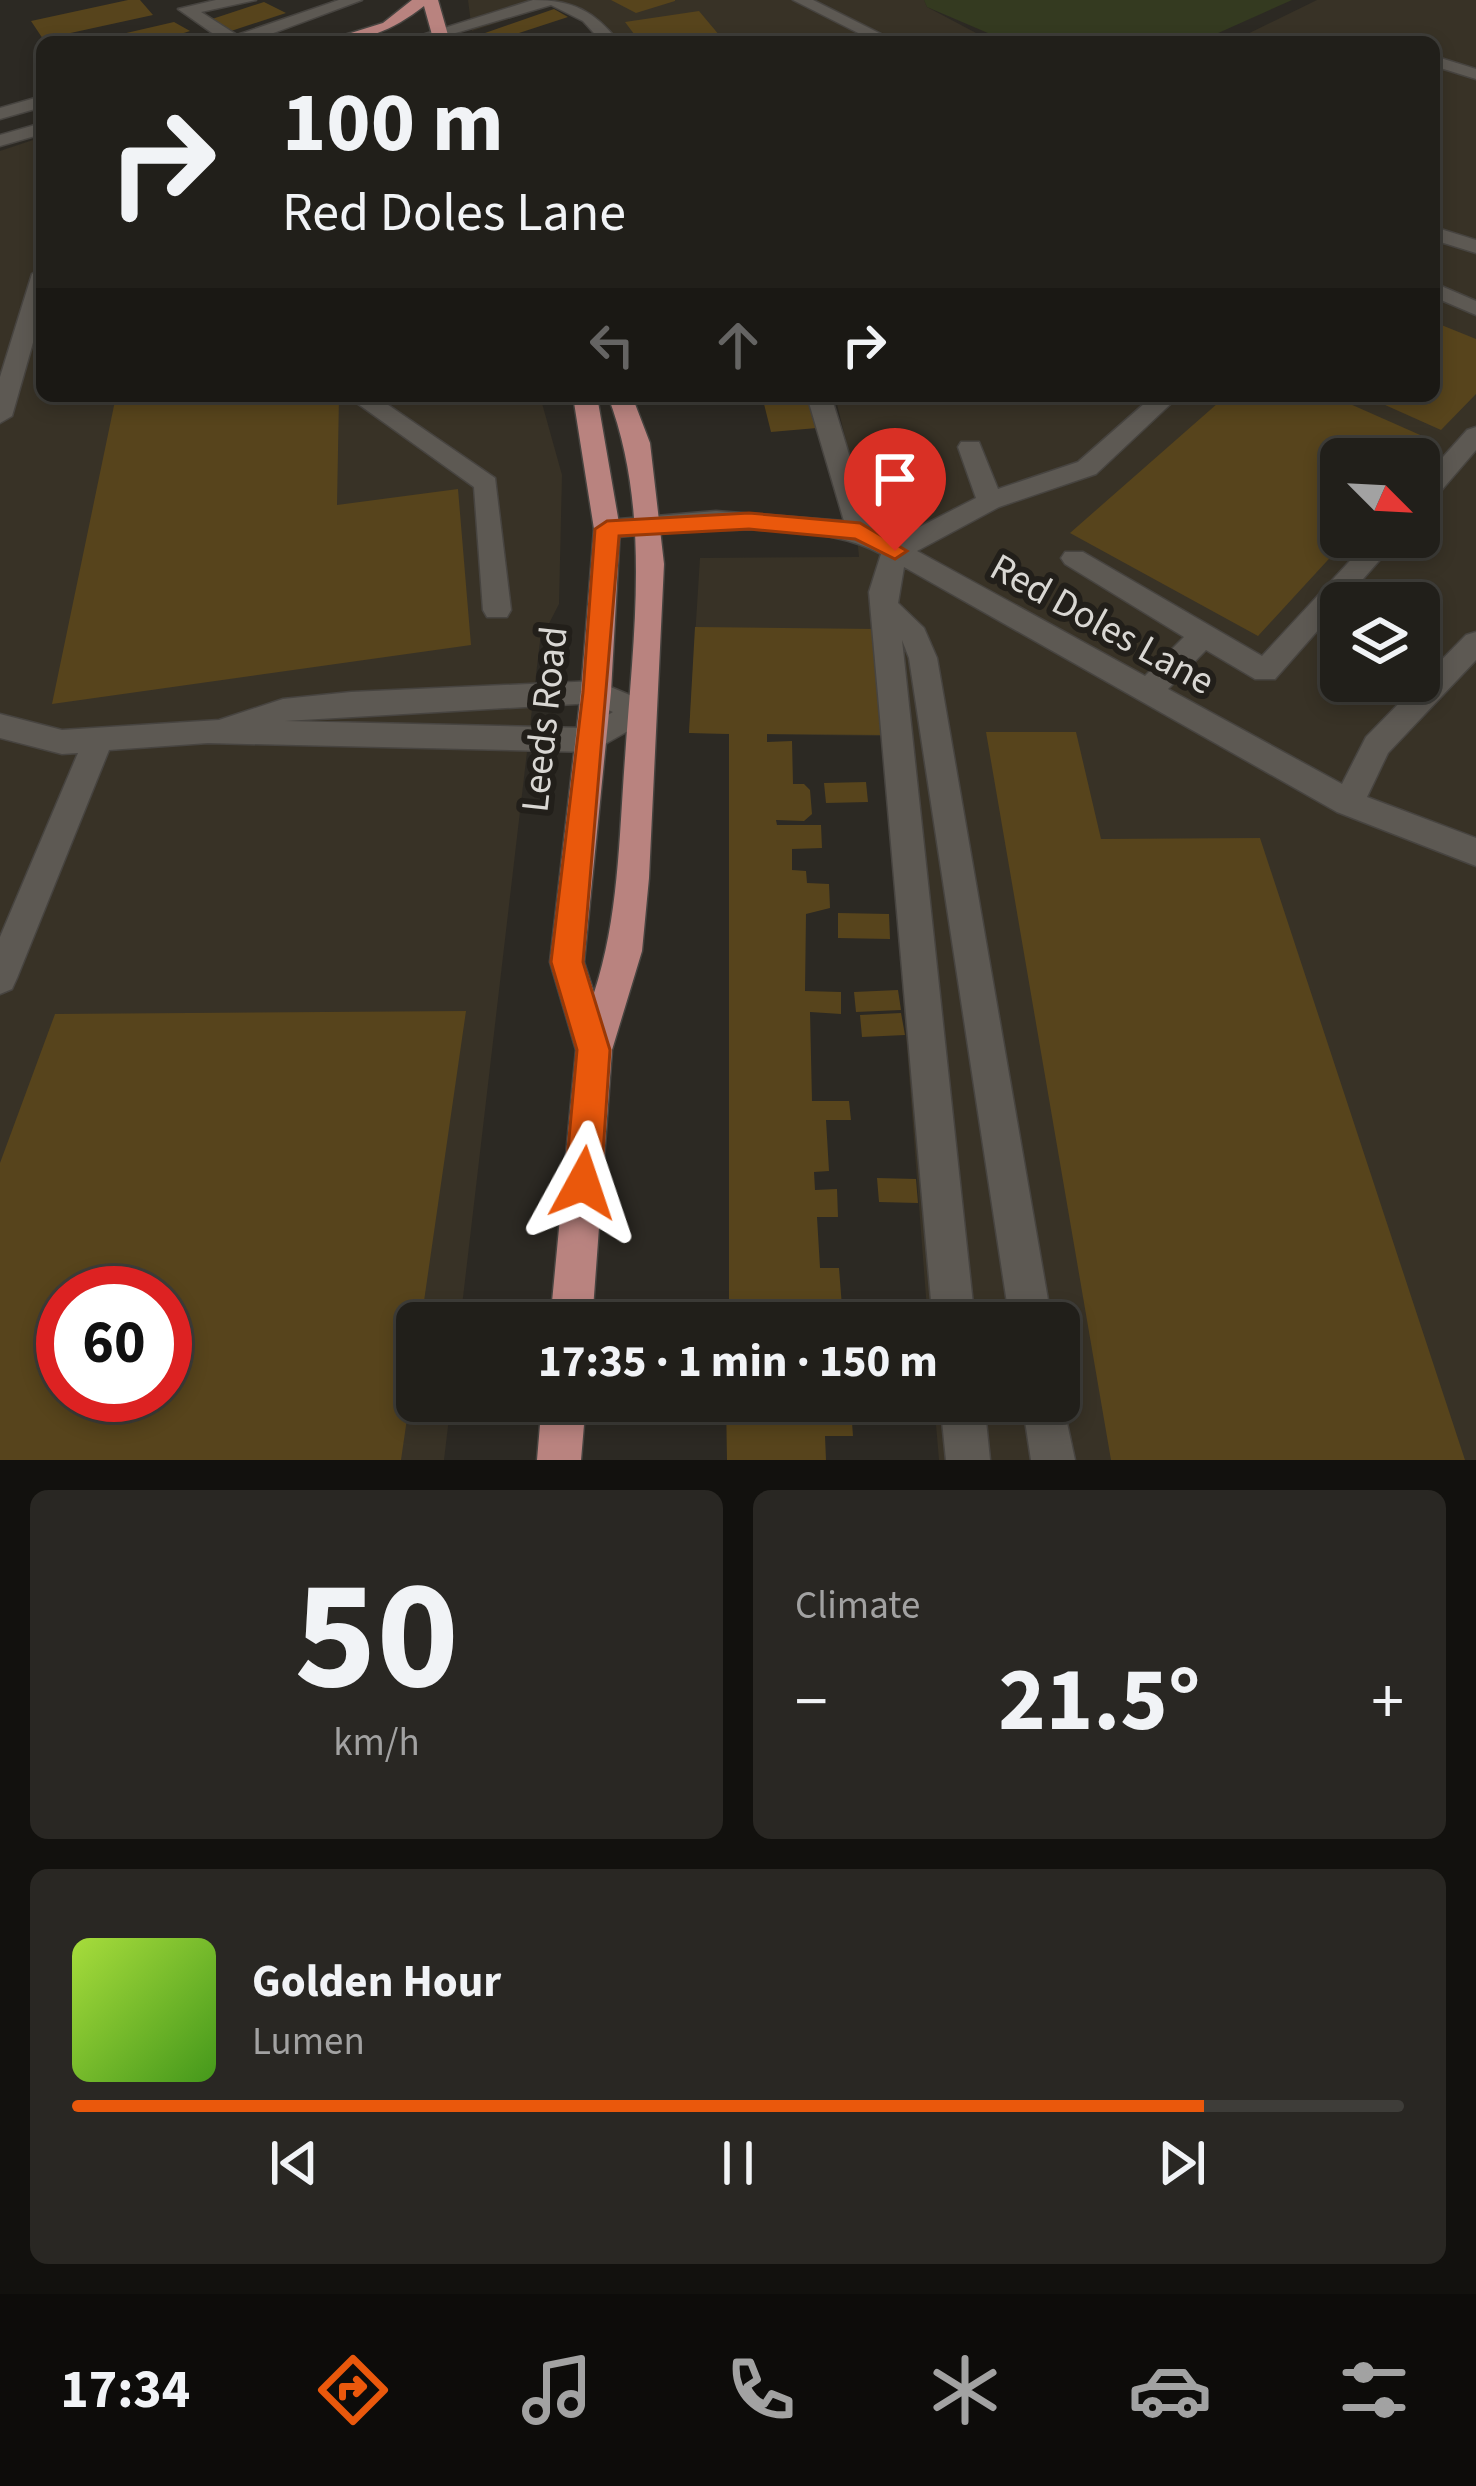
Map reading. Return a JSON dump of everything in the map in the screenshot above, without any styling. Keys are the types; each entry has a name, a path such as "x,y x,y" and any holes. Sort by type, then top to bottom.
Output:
{"main road":[{"path":"352,36 389,26 426,0 440,36"},
{"name":"Leeds Road","path":"586,402 607,529 596,692 567,962 594,1050"},
{"name":"Leeds Road","path":"573,1302 594,1050 625,951 650,525 638,443 622,402"},
{"path":"559,1460 562,1422"}],"street":[{"path":"225,36 186,10 248,0"},
{"path":"248,36 352,0"},
{"path":"442,36 504,6 552,0 589,18 606,36"},
{"path":"801,0 876,36"},
{"path":"1440,63 1476,74"},
{"path":"0,114 36,103"},
{"path":"0,141 36,130"},
{"path":"1440,235 1476,247"},
{"path":"1440,292 1476,309"},
{"path":"0,416 36,294"},
{"path":"368,402 486,484 497,610"},
{"path":"821,402 860,531"},
{"path":"952,1302 883,592 895,551 990,501 1087,468 1160,402"},
{"path":"1440,476 1476,435"},
{"path":"970,447 990,501"},
{"name":"Red Doles Lane","path":"607,529 716,520 860,531 1348,803 1476,852"},
{"path":"1074,558 1265,671 1368,558"},
{"path":"884,607 914,634 923,658 1028,1302"},
{"path":"1147,692 1203,635"},
{"path":"1348,803 1378,745 1476,643"},
{"path":"208,731 283,710 351,703 596,692 639,711"},
{"path":"0,726 62,742 208,731 591,740 639,711"},
{"path":"0,978 98,741"},
{"path":"964,1422 968,1460"},
{"path":"1048,1422 1054,1460"}],"shaded area":[{"path":"468,0 924,0 927,7 982,36 601,36 559,3 472,31"},
{"path":"1317,0 1476,0 1476,1460 939,1460 936,1422 1080,1422 1080,1302 926,1302 883,736 689,733 700,558 859,557 849,453 836,402 1440,402 1440,36 1243,36"},
{"path":"36,139 36,402 542,402 562,475 559,604 540,641 462,1302 396,1302 396,1422 449,1422 444,1460 0,1460 0,151"}],"green space":[{"path":"924,0 1292,0 1211,36 995,36 927,7"}],"building":[{"path":"128,0 140,0 153,15 57,36 41,36 31,21"},
{"path":"611,0 675,0 675,1 636,13"},
{"path":"264,2 286,13 231,31 209,20"},
{"path":"554,9 568,17 519,33 521,36 485,33"},
{"path":"699,11 720,36 636,36 625,22"},
{"path":"174,22 190,31 175,36 122,34"},
{"path":"1440,324 1476,339 1476,394 1441,430 1378,402 1440,402"},
{"path":"115,402 339,402 337,505 458,489 471,645 52,704"},
{"path":"764,402 810,402 817,428 771,432"},
{"path":"1219,402 1346,402 1427,438 1320,438 1320,558 1330,558 1258,636 1070,533"},
{"path":"695,627 876,629 883,735 767,734 767,742 792,741 793,784 804,784 810,790 812,814 804,821 776,820 777,825 821,825 822,848 792,849 792,870 806,871 807,883 829,884 830,908 806,914 805,991 841,992 841,1014 810,1012 812,1101 849,1101 851,1120 826,1120 829,1171 814,1172 815,1190 837,1189 838,1217 817,1217 820,1268 839,1268 842,1302 729,1302 729,734 689,733"},
{"path":"986,732 1076,732 1101,839 1260,838 1465,1460 1111,1460"},
{"path":"866,782 868,802 826,803 824,783"},
{"path":"838,913 889,914 890,939 838,938"},
{"path":"898,990 901,1010 856,1012 854,992"},
{"path":"466,1011 424,1302 396,1302 396,1422 407,1422 401,1460 0,1460 0,1163 55,1014"},
{"path":"901,1013 905,1035 862,1037 860,1015"},
{"path":"877,1178 916,1179 918,1203 879,1202"},
{"path":"726,1422 852,1422 853,1436 825,1436 826,1460 727,1460"}],"route":[{"path":"583,1183 594,1050 567,962 596,692 607,529 749,521 860,531 895,551"}]}
